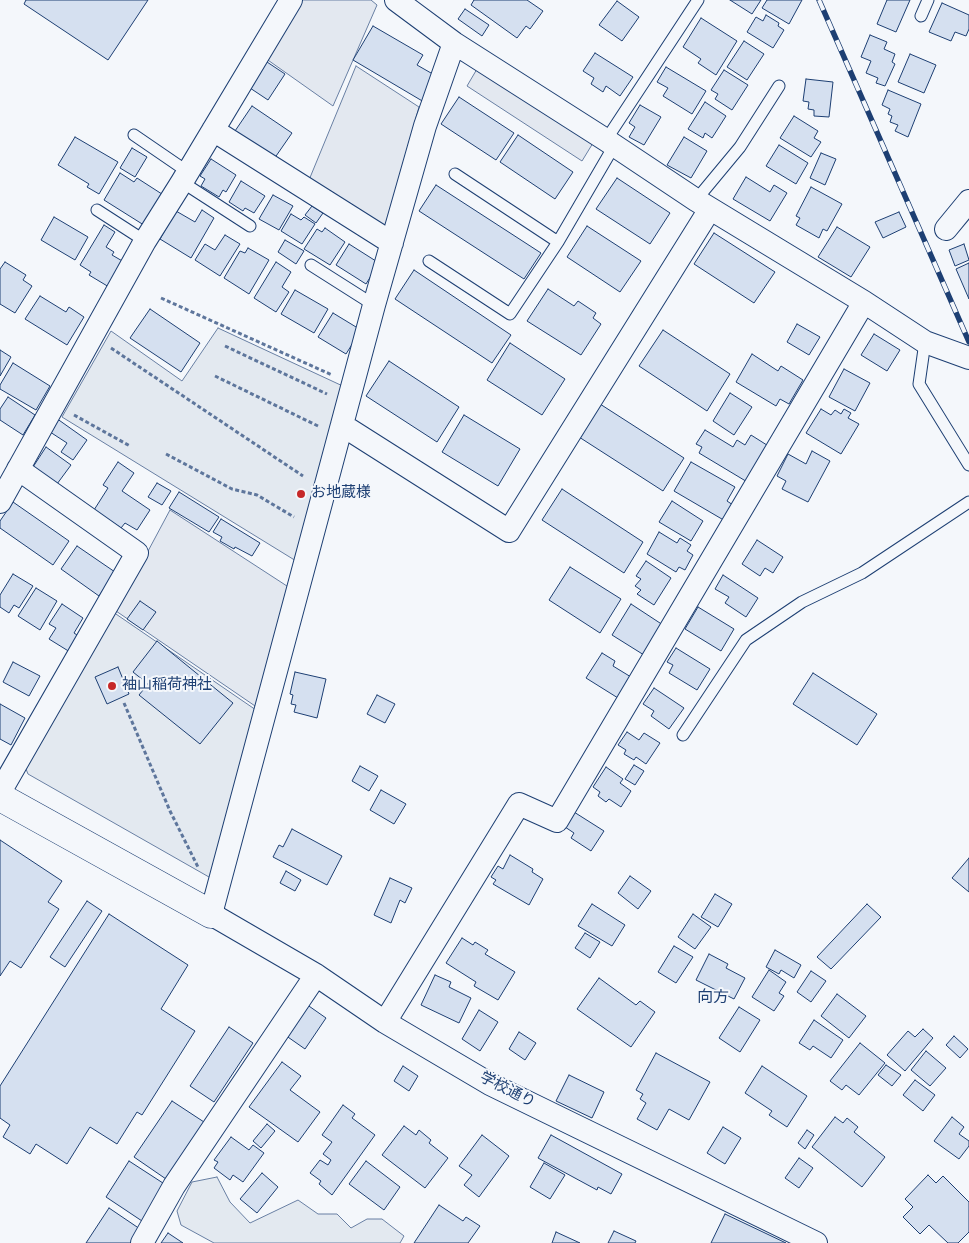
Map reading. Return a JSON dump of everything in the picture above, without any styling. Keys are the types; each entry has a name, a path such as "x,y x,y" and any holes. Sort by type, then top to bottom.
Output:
{"street":[{"path":"2,492 18,469 145,241 292,0"},
{"path":"396,0 454,43 703,205 864,302 926,342 969,358"},
{"path":"0,797 210,914 324,491 332,426 353,385 425,126 454,43"},
{"path":"213,130 392,243"},
{"path":"946,229 969,201"},
{"path":"332,426 509,531 703,205"},
{"path":"385,1022 519,804 557,821 864,302"},
{"path":"0,792 137,553 18,469"},
{"name":"学校通り","path":"210,914 316,975 385,1022 490,1084 816,1243"},
{"path":"142,1243 174,1186 316,975"}],"lane":[{"path":"429,261 510,314 558,242 610,143 698,0"},
{"path":"921,16 928,0"},
{"path":"703,205 779,86"},
{"path":"134,135 185,177 250,226"},
{"path":"455,174 558,242"},
{"path":"97,210 145,241"},
{"path":"311,265 374,305"},
{"path":"926,342 919,384 969,465"},
{"path":"682,735 746,640 802,602 862,573 969,502"}],"path":[{"path":"161,298 353,385"},
{"path":"226,346 329,395"},
{"path":"106,356 111,348 324,491"},
{"path":"215,376 332,426"},
{"path":"78,406 73,414 130,446"},
{"path":"166,454 232,489 257,495 296,518 299,510"},
{"path":"124,703 170,810 200,872"}],"shaded area":[{"path":"302,0 371,0 377,5 333,106 265,58"},
{"path":"356,66 419,107 385,228 309,180"},
{"path":"477,69 593,143 582,161 467,86"},
{"path":"218,328 347,388 301,564 62,417 111,331 182,381"},
{"path":"170,510 290,588 258,708 116,611"},
{"path":"113,612 256,710 216,881 28,774 24,764"},
{"path":"217,1177 230,1202 250,1223 298,1200 318,1214 337,1214 351,1228 367,1219 382,1219 404,1236 400,1243 214,1243 181,1225 177,1211 192,1182"}],"building":[{"path":"26,0 148,0 108,60 24,4"},
{"path":"474,0 527,0 543,11 530,29 526,26 517,38 471,5"},
{"path":"730,0 761,0 752,14"},
{"path":"767,0 802,0 789,24 762,8"},
{"path":"887,0 910,0 896,32 877,24"},
{"path":"617,1 639,17 622,41 599,25"},
{"path":"942,3 969,15 969,29 966,36 955,32 951,41 929,32"},
{"path":"465,9 489,25 482,36 458,19"},
{"path":"766,15 779,23 778,26 784,30 773,48 747,32 756,17 763,21"},
{"path":"701,18 737,41 716,75 698,63 701,59 683,47"},
{"path":"373,26 423,55 417,65 438,77 424,102 353,60"},
{"path":"870,35 887,42 884,49 895,54 892,62 895,64 885,86 876,83 878,78 866,73 871,61 861,57"},
{"path":"744,41 764,54 747,80 727,67"},
{"path":"595,53 633,77 620,96 606,86 603,92 591,84 594,78 583,71"},
{"path":"910,54 936,65 924,93 898,82"},
{"path":"264,60 285,74 268,100 247,86"},
{"path":"666,67 706,91 692,114 663,96 668,88 657,82"},
{"path":"724,70 748,85 732,110 715,99 718,94 711,90"},
{"path":"806,79 833,82 829,117 814,116 814,110 808,109 809,102 803,101"},
{"path":"888,90 921,104 908,137 895,131 898,125 890,122 892,116 888,114 890,109 882,105"},
{"path":"459,97 514,133 496,160 441,124"},
{"path":"705,102 726,116 712,138 705,133 703,138 688,129"},
{"path":"640,105 661,117 644,145 629,137 635,127 629,123"},
{"path":"252,106 292,133 274,159 235,131"},
{"path":"794,116 818,131 814,138 821,142 811,157 780,138"},
{"path":"518,135 573,172 555,199 500,162"},
{"path":"75,137 118,162 99,194 87,187 89,184 58,165"},
{"path":"684,137 707,151 691,178 667,165"},
{"path":"779,145 808,163 796,184 766,166"},
{"path":"132,148 147,157 135,177 120,168"},
{"path":"821,153 836,159 825,185 810,178"},
{"path":"211,159 236,175 226,192 223,190 219,197 201,186 205,179 200,176"},
{"path":"120,173 134,182 137,178 165,196 147,227 104,200"},
{"path":"746,177 770,192 774,185 787,193 770,221 733,199"},
{"path":"617,178 670,213 650,244 596,209"},
{"path":"241,181 265,196 254,213 245,208 243,211 229,202"},
{"path":"436,185 541,253 524,279 419,211"},
{"path":"811,187 842,204 827,231 823,229 819,238 796,225 800,218 796,216"},
{"path":"273,195 293,206 279,230 259,219"},
{"path":"312,206 323,213 316,223 305,215"},
{"path":"202,210 214,218 191,258 160,239 176,211 195,222"},
{"path":"899,212 906,227 883,238 875,222"},
{"path":"291,214 301,220 304,217 315,224 302,244 281,231"},
{"path":"54,217 88,237 75,260 41,240"},
{"path":"104,225 115,232 106,247 114,252 112,255 124,262 109,287 89,275 91,272 80,265"},
{"path":"587,226 641,261 620,292 567,257"},
{"path":"837,227 870,247 851,277 818,257"},
{"path":"325,228 345,242 330,265 304,249 317,229 322,232"},
{"path":"714,233 775,272 754,303 694,264"},
{"path":"225,235 240,244 220,276 195,260 205,244 215,250"},
{"path":"285,240 304,251 296,264 278,252"},
{"path":"349,244 379,263 366,284 336,265"},
{"path":"964,244 969,260 955,266 949,250"},
{"path":"248,248 269,260 249,294 224,278 240,251 245,253"},
{"path":"5,262 26,275 23,280 32,286 15,313 0,304 0,269"},
{"path":"276,262 291,272 282,287 289,292 276,312 254,298"},
{"path":"969,263 969,299 956,269"},
{"path":"414,270 511,335 492,363 395,299"},
{"path":"548,289 574,306 578,301 596,313 593,318 601,324 581,355 527,321"},
{"path":"295,290 328,309 314,333 281,314"},
{"path":"40,296 66,312 69,307 84,317 67,345 25,319"},
{"path":"150,309 200,343 181,372 130,338"},
{"path":"333,313 361,330 346,354 318,337"},
{"path":"797,324 820,337 809,355 787,342"},
{"path":"663,330 730,374 707,411 639,366"},
{"path":"874,334 900,350 887,371 861,355"},
{"path":"510,343 565,379 542,415 487,380"},
{"path":"0,350 11,357 0,376"},
{"path":"752,354 778,371 781,366 803,380 789,404 780,399 776,406 736,382"},
{"path":"389,361 459,407 437,442 366,396"},
{"path":"13,363 50,386 36,410 0,389 0,385"},
{"path":"844,369 870,383 855,411 829,397"},
{"path":"730,393 752,407 734,435 713,421"},
{"path":"8,397 35,415 23,435 0,420 0,409"},
{"path":"600,404 684,458 663,491 579,437"},
{"path":"821,409 831,415 835,410 841,414 844,409 851,413 848,418 859,424 841,454 806,433"},
{"path":"464,415 520,449 498,486 442,452"},
{"path":"56,418 87,440 73,460 61,452 67,443 47,430"},
{"path":"705,430 733,447 737,440 745,445 751,435 770,447 749,483 699,453 702,447 696,444"},
{"path":"46,447 71,465 57,484 33,467"},
{"path":"812,451 830,461 808,502 782,489 786,481 777,476 788,454 806,464"},
{"path":"118,462 134,473 122,491 150,510 137,530 125,523 121,528 94,510 108,488 103,485"},
{"path":"691,462 735,487 727,501 736,507 727,522 674,491"},
{"path":"157,483 171,491 162,505 148,497"},
{"path":"562,489 643,542 624,573 542,520"},
{"path":"179,492 219,517 209,532 169,508"},
{"path":"672,501 703,521 691,541 659,522"},
{"path":"13,502 69,541 53,565 0,528 0,521"},
{"path":"221,519 260,543 252,556 220,541 222,537 213,532"},
{"path":"659,532 677,543 680,538 691,545 687,551 693,555 685,570 679,567 676,572 647,554"},
{"path":"757,540 783,557 773,573 765,568 760,576 742,564"},
{"path":"77,546 115,572 99,596 61,569"},
{"path":"646,561 671,578 654,605 637,594 641,590 635,586 641,579 636,576"},
{"path":"570,567 621,599 600,633 549,600"},
{"path":"13,574 33,586 19,608 14,605 9,613 0,607 0,595"},
{"path":"723,575 758,598 746,617 725,603 729,597 715,589"},
{"path":"36,588 57,601 40,630 18,616"},
{"path":"140,601 156,612 143,630 127,619"},
{"path":"62,604 83,618 74,633 80,637 70,652 49,639 56,628 49,624"},
{"path":"631,604 663,625 644,655 612,635"},
{"path":"698,607 734,629 721,651 685,629"},
{"path":"157,641 233,703 200,744 139,695 148,684 133,672"},
{"path":"676,648 710,669 697,690 669,673 673,665 667,662"},
{"path":"602,653 615,661 613,666 631,677 618,698 586,678"},
{"path":"13,662 40,676 29,696 3,682"},
{"name":"袖山稲荷神社","path":"118,667 129,694 107,704 95,677"},
{"path":"295,672 326,679 317,718 294,712 296,705 291,704 293,695 290,694"},
{"path":"813,673 877,714 857,745 793,704"},
{"path":"654,688 684,708 669,729 651,716 654,711 643,704"},
{"path":"377,695 395,704 385,723 367,714"},
{"path":"0,704 25,718 11,745 0,739"},
{"path":"627,732 639,740 644,733 660,743 646,764 636,757 634,760 624,754 626,750 618,745"},
{"path":"634,765 644,771 635,785 625,779"},
{"path":"360,766 378,776 369,791 352,781"},
{"path":"606,767 623,779 620,783 631,791 621,807 609,799 606,802 598,796 600,792 593,787"},
{"path":"381,790 406,804 394,824 370,810"},
{"path":"574,812 604,831 591,851 571,838 574,833 565,827"},
{"path":"292,829 342,856 327,885 273,857 279,845 283,847"},
{"path":"0,840 62,881 48,902 59,909 21,968 10,961 0,976"},
{"path":"510,855 533,869 532,872 543,879 529,905 493,884 496,880 491,877 498,866 503,869"},
{"path":"969,858 969,892 952,878"},
{"path":"286,871 301,880 295,891 280,883"},
{"path":"630,876 651,891 638,909 618,893"},
{"path":"390,878 412,888 405,903 400,900 391,923 374,915"},
{"path":"715,894 732,904 718,927 701,917"},
{"path":"87,901 102,911 65,967 50,957"},
{"path":"592,904 625,925 612,946 578,926"},
{"path":"867,904 881,917 831,969 817,957"},
{"path":"109,914 188,965 161,1009 195,1031 142,1115 137,1112 117,1144 90,1127 67,1164 36,1144 30,1154 3,1137 10,1125 0,1118 0,1086"},
{"path":"693,914 711,927 695,949 678,937"},
{"path":"585,933 600,942 590,958 575,948"},
{"path":"462,938 473,945 475,942 488,950 485,954 515,972 498,1000 474,986 476,982 446,963"},
{"path":"674,946 693,957 676,983 658,972"},
{"path":"775,950 801,965 794,978 781,970 779,974 766,967"},
{"path":"709,954 728,964 726,968 745,978 734,999 696,980"},
{"path":"769,970 786,982 779,993 784,996 774,1011 752,997"},
{"path":"811,971 826,981 811,1002 797,992"},
{"path":"435,975 451,982 449,987 471,998 459,1023 421,1005"},
{"path":"599,978 636,1005 640,1001 655,1012 631,1047 577,1009"},
{"path":"837,994 866,1016 849,1038 821,1016"},
{"path":"306,1004 326,1018 305,1049 285,1035"},
{"path":"739,1007 760,1020 740,1052 719,1038"},
{"path":"479,1010 498,1022 480,1051 462,1039"},
{"path":"814,1020 843,1040 831,1058 813,1046 810,1050 799,1043"},
{"path":"229,1027 253,1043 214,1102 190,1086"},
{"path":"923,1029 933,1038 905,1071 887,1055 908,1031 915,1037"},
{"path":"519,1032 536,1043 525,1060 509,1049"},
{"path":"954,1036 968,1049 960,1058 946,1045"},
{"path":"860,1043 885,1063 859,1095 846,1085 842,1090 830,1081"},
{"path":"926,1051 946,1068 930,1086 911,1070"},
{"path":"656,1053 710,1082 689,1120 669,1109 657,1130 637,1119 646,1103 640,1099 643,1094 636,1090"},
{"path":"282,1062 301,1076 290,1090 320,1112 298,1142 249,1107"},
{"path":"886,1065 901,1075 892,1086 878,1075"},
{"path":"403,1066 418,1076 409,1091 394,1081"},
{"path":"762,1066 807,1096 787,1127 769,1115 772,1111 745,1093"},
{"path":"569,1075 604,1092 592,1118 556,1101"},
{"path":"915,1080 935,1095 923,1111 903,1095"},
{"path":"172,1101 204,1122 166,1179 134,1157"},
{"path":"343,1105 355,1114 352,1118 375,1135 332,1195 319,1184 321,1181 310,1173 320,1160 328,1165 331,1160 323,1154 332,1142 322,1135"},
{"path":"835,1117 843,1123 847,1118 858,1127 854,1132 885,1157 862,1187 812,1147"},
{"path":"952,1117 964,1127 959,1134 969,1141 969,1146 959,1159 934,1141"},
{"path":"267,1124 275,1131 261,1148 253,1141"},
{"path":"404,1126 416,1135 419,1130 431,1140 429,1143 448,1158 425,1188 382,1155"},
{"path":"723,1127 741,1138 725,1164 707,1153"},
{"path":"807,1130 814,1135 805,1149 798,1143"},
{"path":"482,1135 509,1156 479,1197 464,1185 472,1175 459,1166"},
{"path":"551,1135 622,1174 611,1194 598,1187 597,1190 538,1158"},
{"path":"231,1137 249,1150 253,1145 264,1153 243,1182 233,1175 230,1180 214,1168 218,1162 214,1160"},
{"path":"799,1158 813,1168 799,1188 785,1178"},
{"path":"129,1161 166,1185 142,1221 106,1197"},
{"path":"366,1161 400,1187 384,1210 349,1184"},
{"path":"544,1163 565,1175 550,1199 530,1187"},
{"path":"262,1173 278,1187 257,1213 240,1199"},
{"path":"928,1175 936,1183 943,1176 969,1202 969,1232 958,1243 948,1243 929,1225 920,1234 903,1217 913,1207 905,1199"},
{"path":"439,1205 463,1221 466,1217 480,1226 468,1243 414,1243"},
{"path":"109,1208 140,1229 131,1243 86,1243"},
{"path":"725,1214 786,1243 711,1243"},
{"path":"614,1231 636,1241 635,1243 608,1243"},
{"path":"556,1232 580,1243 552,1243"},
{"path":"168,1233 183,1243 161,1243"}],"railway":[{"path":"819,0 969,342"}],"place":[{"name":"お地蔵様","path":"301,494"},
{"name":"袖山稲荷神社","path":"112,686"}],"district":[{"name":"向方","path":"713,999"}]}
